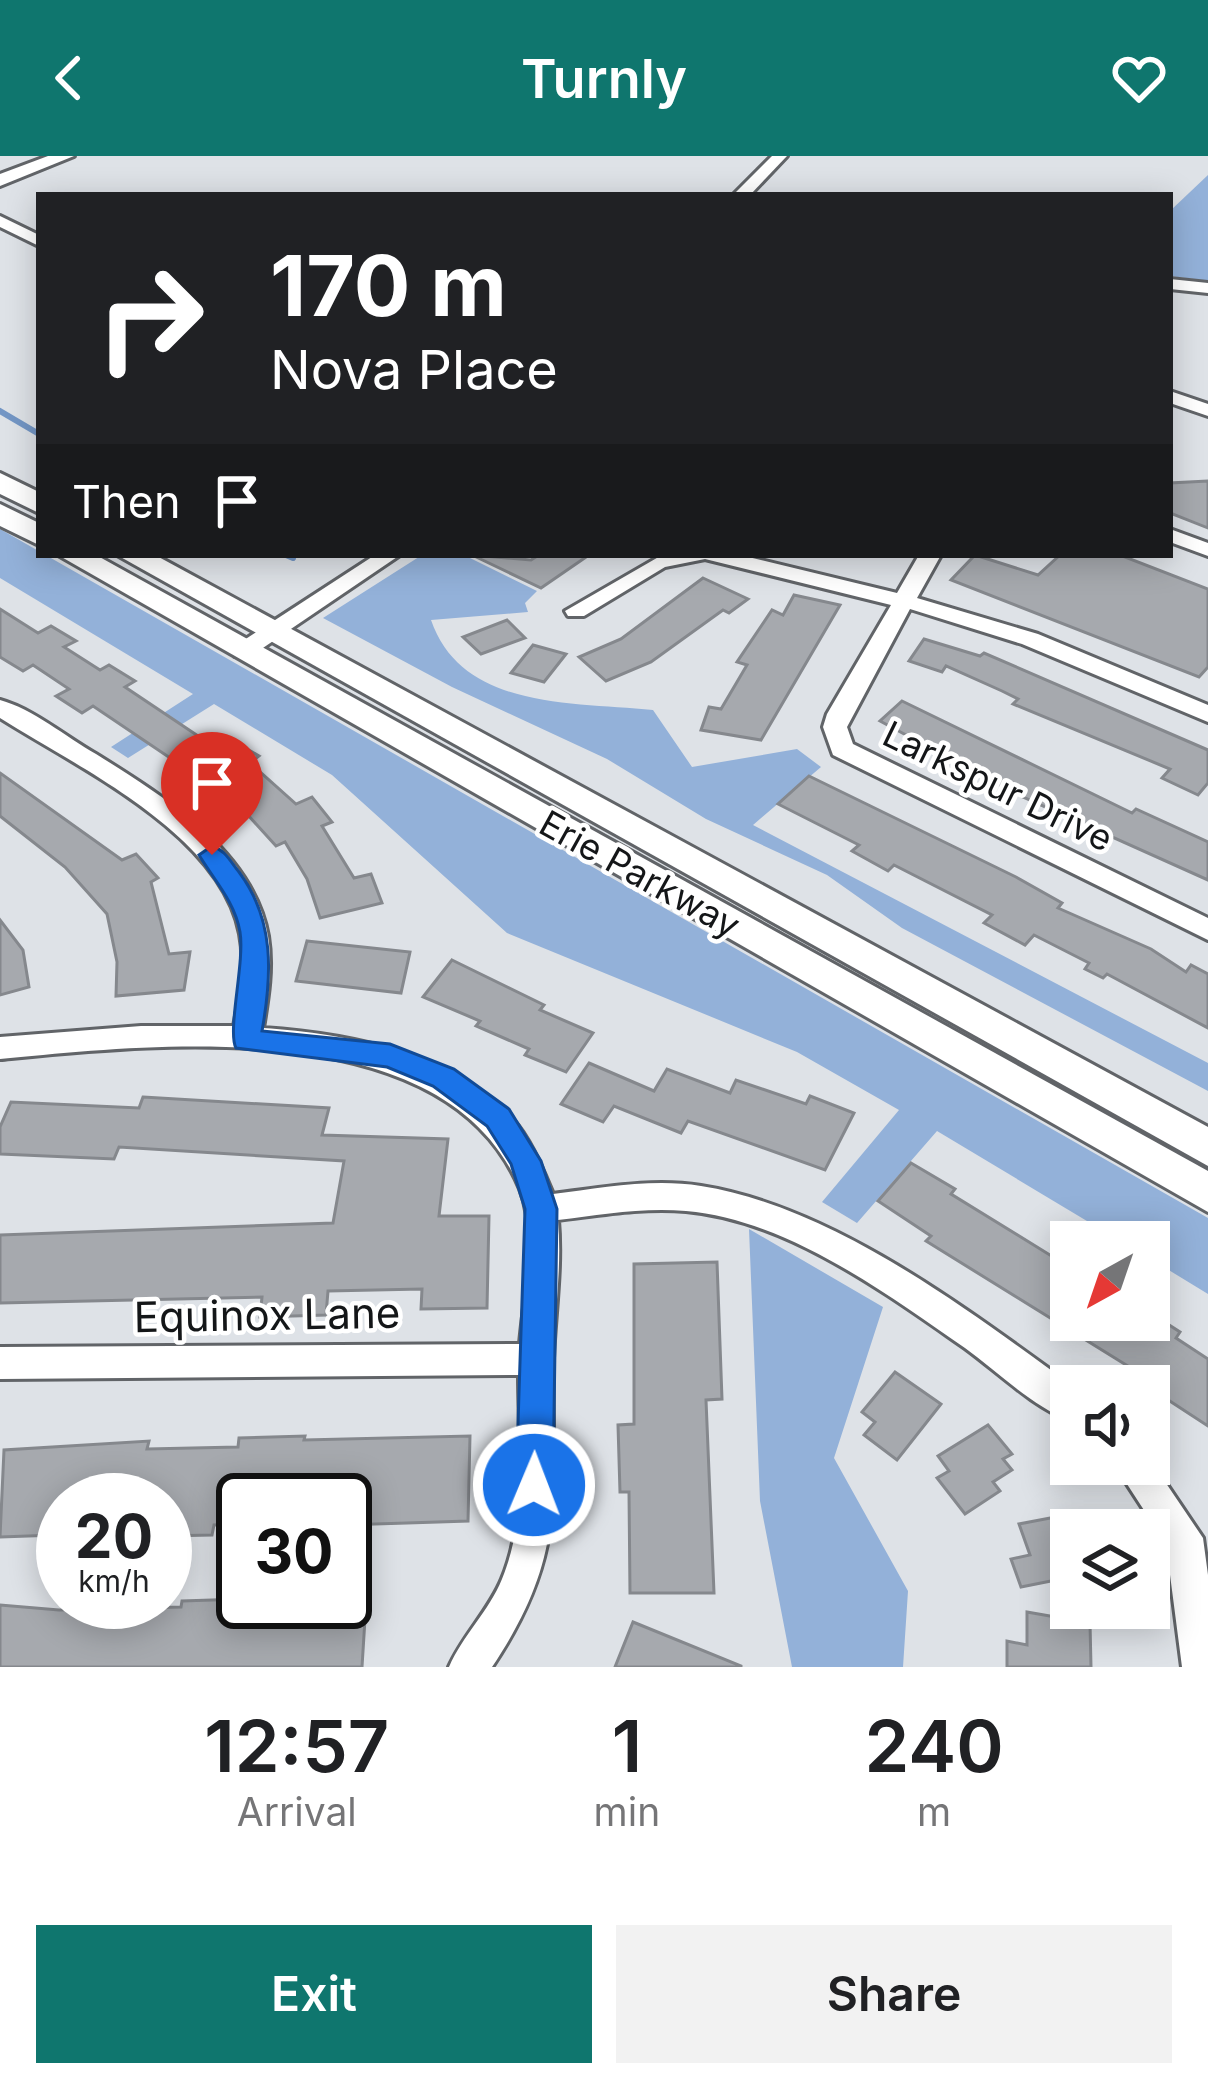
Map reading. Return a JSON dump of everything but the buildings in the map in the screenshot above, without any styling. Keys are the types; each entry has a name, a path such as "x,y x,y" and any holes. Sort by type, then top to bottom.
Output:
{"main road":[{"path":"0,482 36,502"},
{"path":"0,514 36,534"},
{"name":"Erie Parkway","path":"79,558 258,642 1208,1148"},
{"name":"Erie Parkway","path":"137,558 258,642 1208,1193"}],"street":[{"path":"0,180 65,156"},
{"path":"744,192 779,156"},
{"path":"0,221 36,239"},
{"path":"1173,284 1208,288"},
{"path":"1173,399 1208,410"},
{"path":"1173,536 1208,550"},
{"path":"258,642 384,558"},
{"path":"576,611 601,601 658,562 680,558"},
{"path":"725,558 904,601 1030,639 1208,713"},
{"path":"904,601 928,558"},
{"name":"Larkspur Drive","path":"904,601 839,714 835,727 842,749 1208,930"},
{"path":"0,707 179,825 226,874 254,931 255,988 246,1040"},
{"path":"0,1048 106,1037 246,1040 390,1056 444,1077 512,1134 541,1209 534,1527 514,1596 469,1667"},
{"path":"541,1209 700,1199 763,1214 819,1240 1050,1391"},
{"name":"Equinox Lane","path":"0,1363 536,1359"},
{"path":"1151,1485 1196,1536 1202,1667"}],"shaded area":[{"path":"1208,175 1208,281 1173,276 1173,208"},
{"path":"0,529 36,550 36,558 51,558 1208,1218 1208,1294 1170,1271 1170,1221 1087,1221 937,1131 857,1223 822,1202 899,1110 797,1052 507,933 332,775 214,704 128,758 111,747 193,694 0,578"},
{"path":"417,558 470,558 537,591 525,603 528,612 431,620 446,649 468,671 494,686 556,702 653,710 692,767 797,749 821,767 753,825 1208,1063 1208,1091 902,928 827,875 706,819 607,759 452,687 323,618"},
{"path":"749,1229 883,1307 834,1458 908,1591 903,1667 792,1667 760,1501"}],"waterway":[{"path":"0,411 36,432"}],"route":[{"path":"212,855 240,893 254,931 255,988 246,1040 390,1056 444,1077 498,1118 526,1161 541,1209 534,1485"}]}
